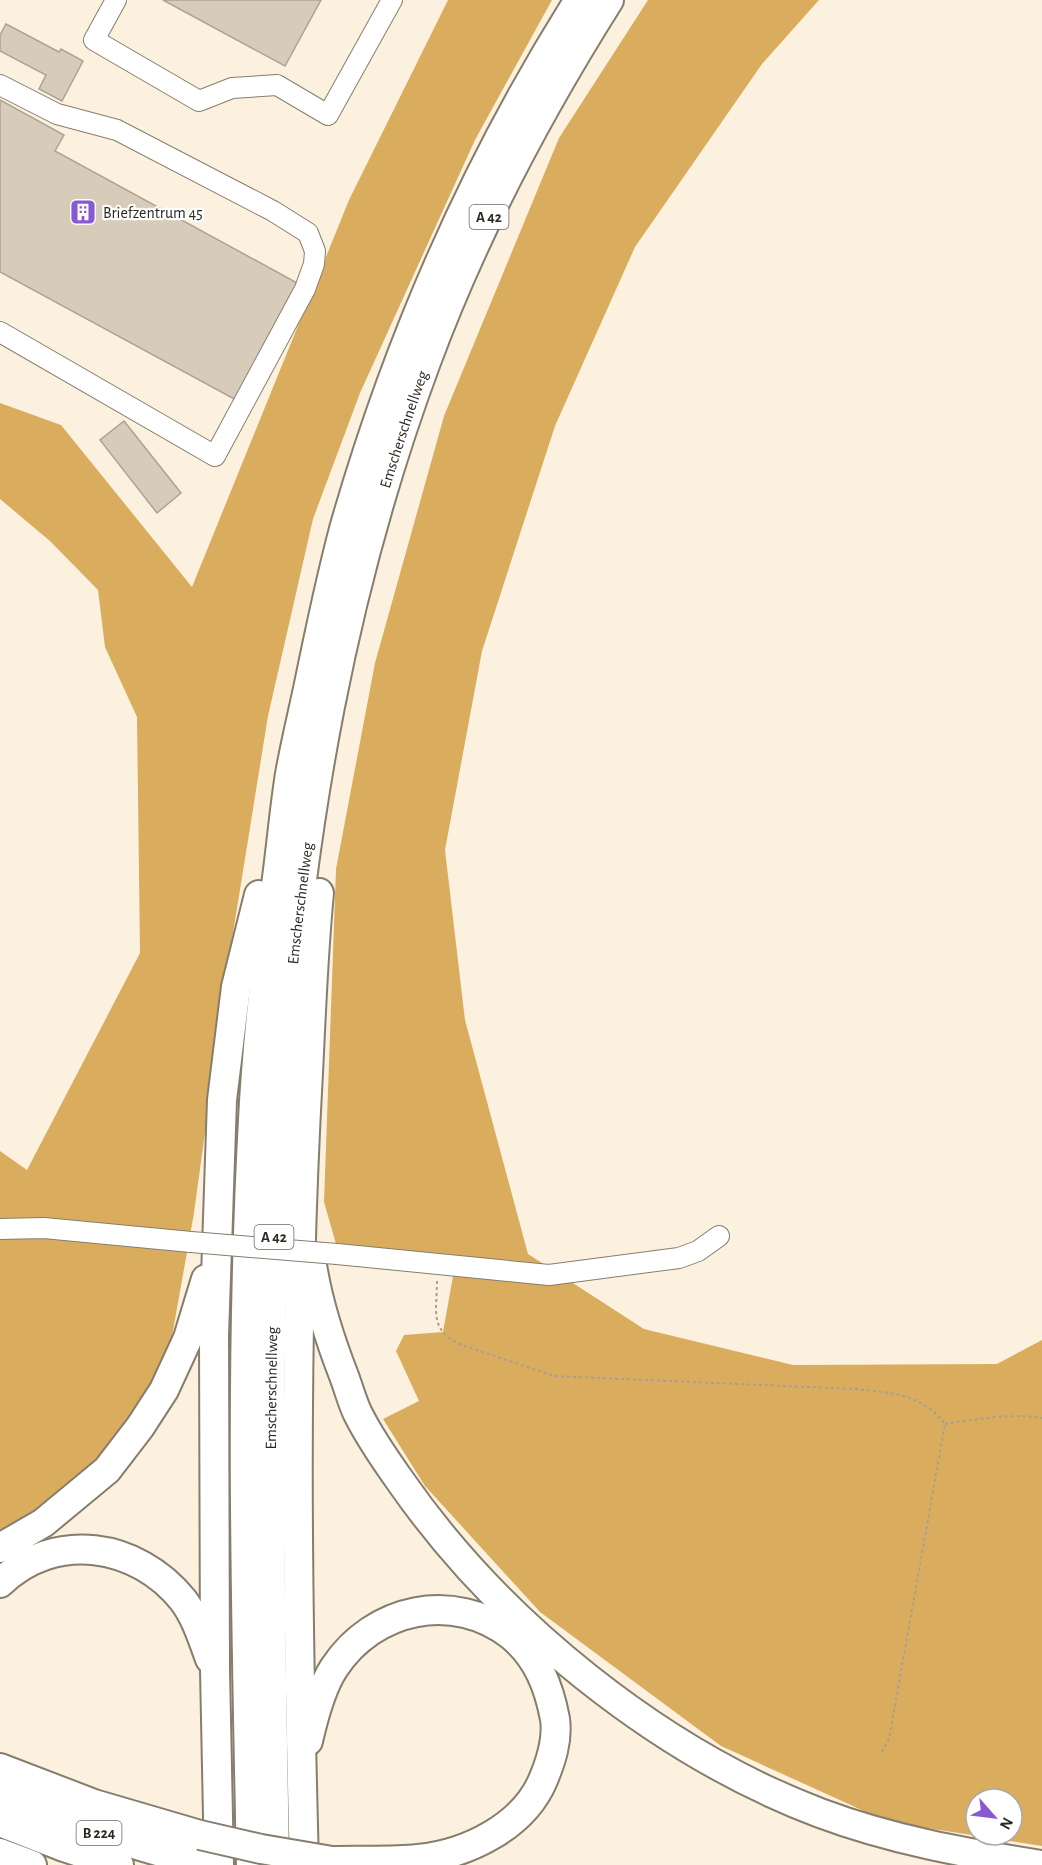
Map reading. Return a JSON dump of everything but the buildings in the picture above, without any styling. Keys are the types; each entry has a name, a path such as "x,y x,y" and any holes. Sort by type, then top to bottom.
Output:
{"highway":[{"name":"Emscherschnellweg","path":"251,1865 245,1348 252,1142 265,971 290,774 325,606 345,528 372,440 405,349 439,265 480,175 541,63 579,0"},
{"name":"Emscherschnellweg","path":"275,1865 270,1347 278,1123 290,973 316,778 350,614 369,536 426,360 457,286 533,129 562,76 609,0"},
{"path":"304,1865 298,1458 301,1201 315,936 327,804 347,665 350,614"},
{"path":"208,1857 215,1670 214,1336 222,1100 236,987 290,774"},
{"path":"301,1201 318,1302 358,1414 387,1462 428,1521 526,1626 617,1701 668,1736 767,1791 857,1826 917,1843 1041,1865"},
{"path":"0,1548 43,1523 107,1470 140,1427 164,1390 188,1338 203,1293 219,1225"},
{"path":"0,1583 10,1574 39,1557 71,1550 104,1551 135,1560 163,1578 185,1602 215,1670"},
{"path":"302,1778 309,1737 333,1669 354,1642 382,1622 415,1611 449,1610 483,1619 512,1636 535,1662 550,1693 556,1726 552,1761 538,1792 516,1819 487,1838 449,1852 419,1859 332,1861"},
{"path":"0,1748 51,1787"},
{"path":"0,1768 94,1804 208,1857 261,1849 332,1861 378,1865"},
{"name":"B 224","path":"0,1796 84,1828 208,1857"},
{"name":"B 224","path":"0,1822 119,1865"},
{"path":"0,1853 32,1865"}],"lane":[{"path":"116,0 94,40 199,101 232,88 277,85 328,115 392,0"},
{"path":"0,86 57,114 117,130 273,211 308,233 315,251 314,264 305,289 215,456 0,332"},
{"path":"0,1229 44,1228 549,1275 679,1258 698,1251 719,1236"}],"path":[{"path":"437,1263 436,1323 448,1339 554,1376 855,1389 897,1394 918,1401 935,1411 945,1424 889,1739 880,1755"},
{"path":"945,1424 981,1418 1029,1416 1042,1418"}],"shaded area":[{"path":"448,0 552,0 475,140 360,393 313,519 268,716 228,964 194,1213 171,1342 139,1409 95,1469 0,1537 0,1151 27,1170 140,953 137,717 105,647 98,590 50,541 0,499 0,403 61,425 192,587 349,200"},
{"path":"648,0 819,0 762,64 635,247 555,426 482,651 445,850 465,1020 528,1254 644,1329 793,1365 997,1364 1042,1340 1042,1846 1024,1843 1024,1787 964,1787 964,1834 888,1822 721,1746 540,1612 425,1486 383,1419 419,1401 396,1351 404,1335 443,1332 455,1265 336,1244 324,1202 336,869 375,663 444,416 559,138"}],"place":[{"name":"Briefzentrum 45","path":"83,212"}]}
